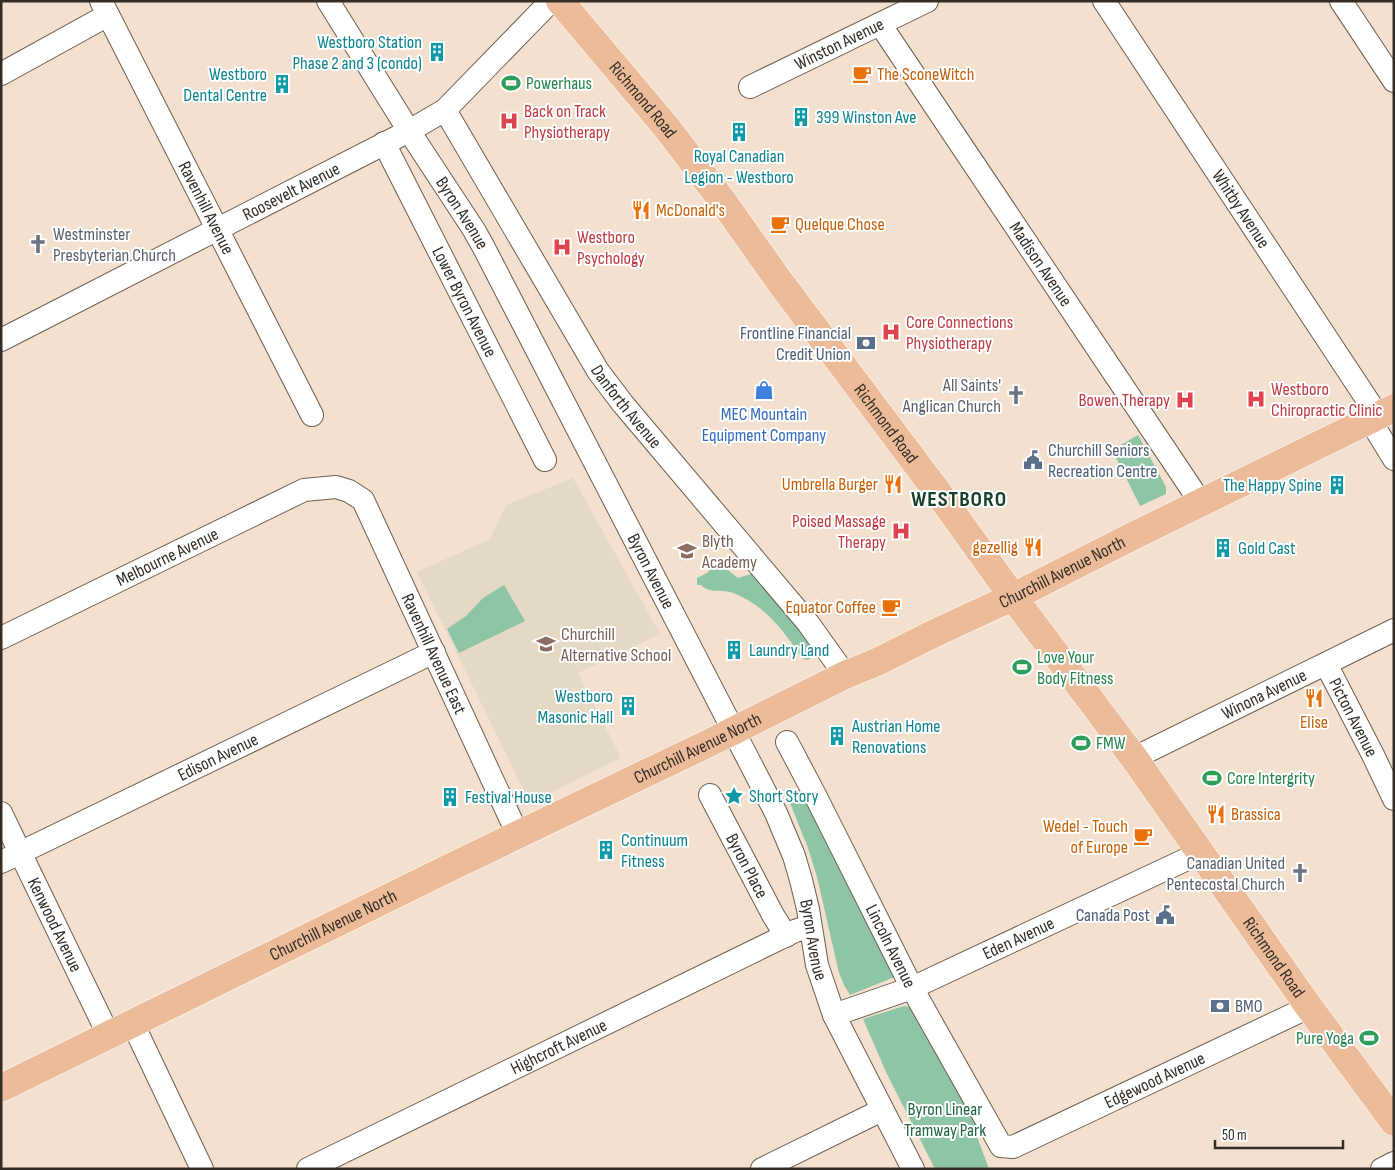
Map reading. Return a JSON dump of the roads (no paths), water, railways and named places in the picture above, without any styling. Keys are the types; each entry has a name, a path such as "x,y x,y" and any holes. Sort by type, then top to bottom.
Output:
{"main road":[{"name":"Richmond Road","path":"560,1 667,128 707,180 780,282 1134,758 1309,1007 1394,1122"},
{"name":"Churchill Avenue North","path":"1,1088 845,675 877,662 1013,597 1381,415"}],"street":[{"name":"Byron Avenue","path":"328,1 408,131 474,230 494,266 776,813 794,856 806,899 817,965 834,1015 913,1169"},
{"name":"Roosevelt Avenue","path":"1,340 408,131 444,110 550,1"},
{"name":"Winston Avenue","path":"750,87 927,1"},
{"name":"Whitby Avenue","path":"1104,1 1381,415 1394,459"},
{"path":"1340,1 1394,81"},
{"path":"1,74 104,8"},
{"name":"Ravenhill Avenue","path":"104,8 312,415"},
{"name":"Madison Avenue","path":"880,24 1202,503"},
{"name":"Danforth Avenue","path":"444,110 598,370 623,404 808,622 845,675"},
{"name":"Lower Byron Avenue","path":"384,143 545,460"},
{"name":"Melbourne Avenue","path":"1,638 304,490 336,487"},
{"name":"Ravenhill Avenue East","path":"336,487 349,491 363,500 518,835"},
{"name":"Winona Avenue","path":"1134,758 1394,630"},
{"name":"Edison Avenue","path":"11,857 434,652"},
{"name":"Picton Avenue","path":"1326,664 1394,799"},
{"name":"Lincoln Avenue","path":"787,742 816,795 912,988 1001,1146"},
{"name":"Byron Place","path":"710,795 786,936"},
{"name":"Kenwood Avenue","path":"1,813 11,857 121,1030 202,1169"},
{"name":"Eden Avenue","path":"834,1015 912,988 1200,853"},
{"name":"Highcroft Avenue","path":"308,1169 798,930 810,926"},
{"name":"Edgewood Avenue","path":"1001,1146 1013,1147 1309,1007"},
{"path":"762,1169 882,1110"},
{"path":"1382,1169 1394,1163"}],"place":[{"name":"Westboro Station Phase 2 and 3 (condo)","path":"437,52"},
{"name":"The SconeWitch","path":"862,74"},
{"name":"Powerhaus","path":"511,83"},
{"name":"Westboro Dental Centre","path":"282,84"},
{"name":"399 Winston Ave","path":"801,117"},
{"name":"Back on Track Physiotherapy","path":"509,121"},
{"name":"Royal Canadian Legion - Westboro","path":"739,132"},
{"name":"McDonald's","path":"641,210"},
{"name":"Quelque Chose","path":"780,224"},
{"name":"Westminster Presbyterian Church","path":"38,244"},
{"name":"Westboro Psychology","path":"562,247"},
{"name":"Core Connections Physiotherapy","path":"891,332"},
{"name":"Frontline Financial Credit Union","path":"866,343"},
{"name":"MEC Mountain Equipment Company","path":"764,390"},
{"name":"All Saints' Anglican Church","path":"1016,395"},
{"name":"Westboro Chiropractic Clinic","path":"1256,399"},
{"name":"Bowen Therapy","path":"1185,400"},
{"name":"Churchill Seniors Recreation Centre","path":"1033,460"},
{"name":"Umbrella Burger","path":"893,484"},
{"name":"The Happy Spine","path":"1337,485"},
{"name":"Poised Massage Therapy","path":"901,531"},
{"name":"gezellig","path":"1033,547"},
{"name":"Gold Cast","path":"1223,548"},
{"name":"Blyth Academy","path":"687,551"},
{"name":"Equator Coffee","path":"891,607"},
{"name":"Churchill Alternative School","path":"546,644"},
{"name":"Laundry Land","path":"734,650"},
{"name":"Love Your Body Fitness","path":"1022,667"},
{"name":"Elise","path":"1314,698"},
{"name":"Westboro Masonic Hall","path":"628,706"},
{"name":"Austrian Home Renovations","path":"837,736"},
{"name":"FMW","path":"1081,743"},
{"name":"Core Intergrity","path":"1212,778"},
{"name":"Short Story","path":"734,796"},
{"name":"Festival House","path":"450,797"},
{"name":"Brassica","path":"1216,814"},
{"name":"Wedel - Touch of Europe","path":"1143,836"},
{"name":"Continuum Fitness","path":"606,850"},
{"name":"Canadian United Pentecostal Church","path":"1300,873"},
{"name":"Canada Post","path":"1165,915"},
{"name":"BMO","path":"1220,1006"},
{"name":"Pure Yoga","path":"1369,1038"}],"district":[{"name":"WESTBORO","path":"959,498"}],"park label":[{"name":"Byron Linear Tramway Park","path":"945,1119"}]}
